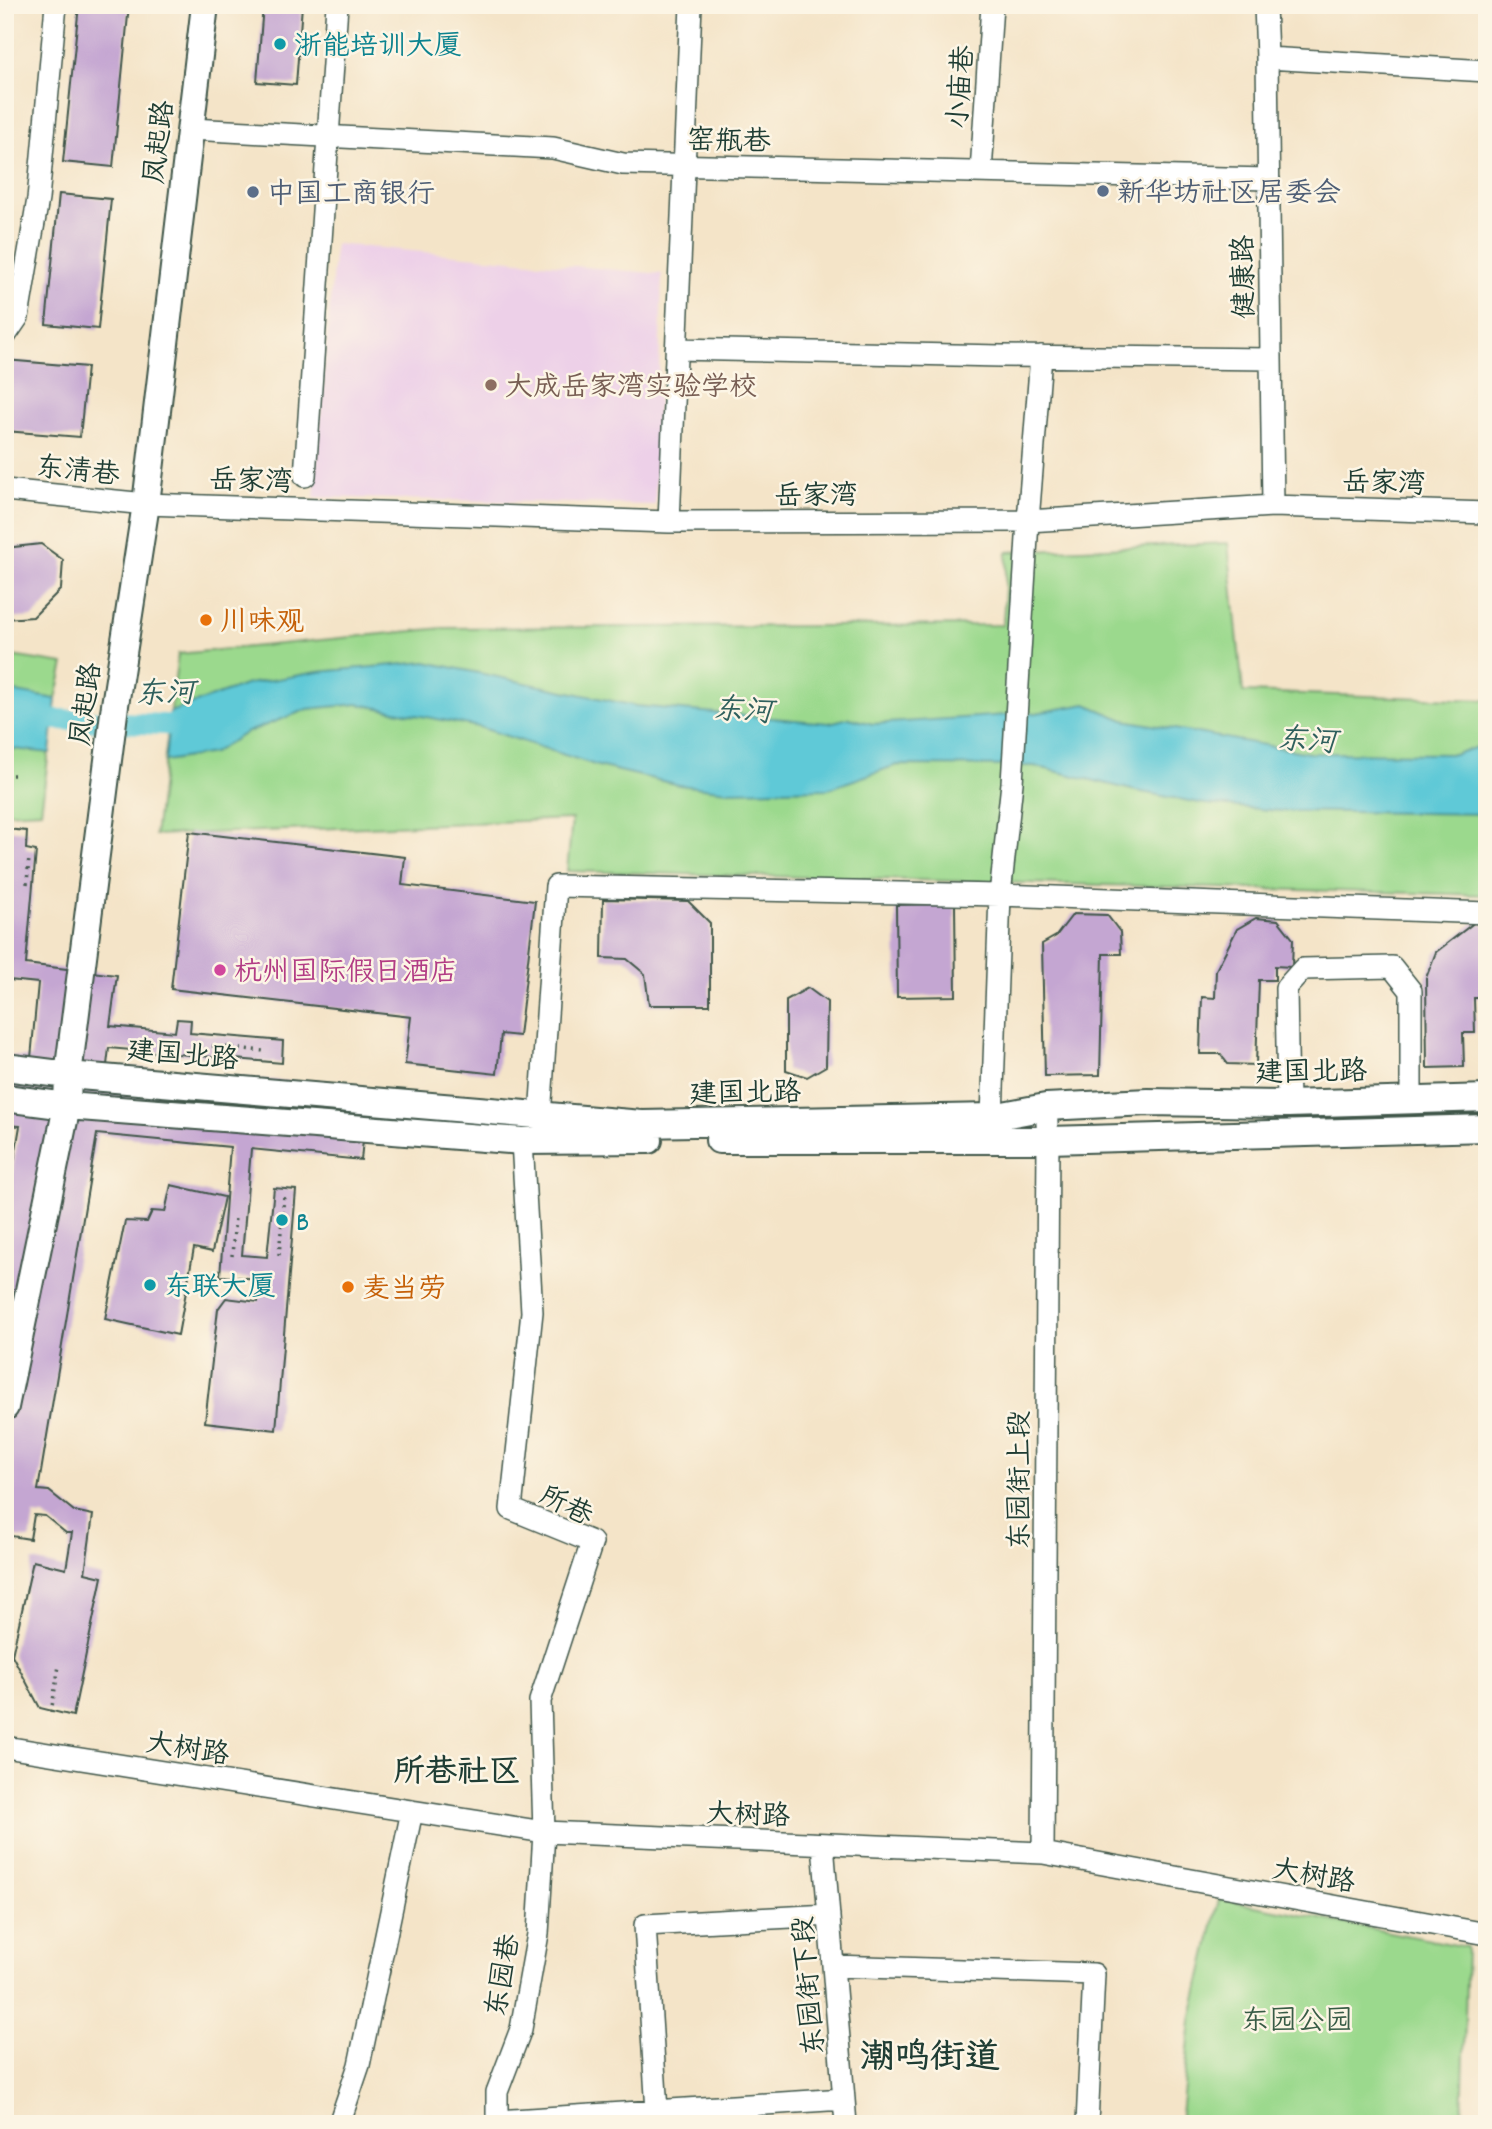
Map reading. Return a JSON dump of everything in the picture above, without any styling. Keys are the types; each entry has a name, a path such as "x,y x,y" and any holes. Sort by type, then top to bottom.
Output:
{"main road":[{"name":"凤起路","path":"5,1407 68,1106 68,1075 115,705 146,504 205,5"},
{"name":"建国北路","path":"5,1067 68,1075 642,1124 992,1117 1046,1107 1148,1102 1288,1104 1487,1098"},
{"name":"建国北路","path":"5,1098 68,1106 522,1141 1048,1140 1487,1128"}],"street":[{"path":"5,336 18,317 38,199 56,5"},
{"path":"305,476 337,5"},
{"path":"668,522 691,5"},
{"name":"小庙巷","path":"981,172 992,5"},
{"name":"健康路","path":"1265,5 1273,506"},
{"path":"1267,58 1487,71"},
{"name":"窑瓶巷","path":"190,130 553,148 623,164 1269,178"},
{"path":"676,349 1271,359"},
{"path":"992,1117 1000,895 1012,783 1041,356"},
{"name":"东清巷","path":"5,490 146,504"},
{"name":"岳家湾","path":"146,504 668,522 1028,521 1273,506 1487,513"},
{"path":"540,1116 556,886 1000,895 1487,913"},
{"path":"1288,1104 1286,988 1303,969 1392,967 1411,992 1411,1099"},
{"name":"东园街上段","path":"1043,1853 1048,1140 1046,1107"},
{"name":"所巷","path":"522,1141 532,1312 511,1508 592,1542 540,1700 544,1832"},
{"name":"大树路","path":"5,1747 544,1832 1043,1853 1487,1934"},
{"path":"338,2124 359,2065 412,1811"},
{"name":"东园巷","path":"497,2122 497,2092 521,2029 538,1934 544,1832"},
{"name":"东园街下段","path":"823,1844 846,2124"},
{"path":"657,2111 645,1925 829,1915"},
{"path":"833,1966 1094,1974 1087,2124"},
{"path":"497,2122 844,2099"}],"path":[{"path":"5,775 19,775"},
{"path":"27,884 29,857"},
{"path":"212,1046 264,1051"},
{"path":"279,1255 284,1196"},
{"path":"232,1256 235,1217"},
{"path":"51,1712 59,1666"}],"shaded area":[{"name":"大成岳家湾实验学校","path":"335,244 662,274 655,505 314,497"}],"green space":[{"path":"1228,543 1243,692 1487,700 1487,895 567,871 572,819 155,835 178,654 443,628 1003,625 1007,552"},
{"path":"5,655 64,664 56,699 41,811 5,813"},
{"name":"东园公园","path":"1219,1899 1467,1947 1462,2124 1180,2124 1191,2021"}],"water":[{"path":"426,662 636,706 829,723 849,718 873,724 1036,713 1086,704 1124,720 1309,753 1455,754 1487,744 1487,814 1281,811 1205,804 1136,791 1034,766 897,765 828,789 728,791 679,785 598,766 479,727 358,704 308,709 245,733 213,753 165,761 170,712 248,684 318,672"},
{"path":"5,690 56,699 50,753 5,748"}],"building":[{"path":"79,5 129,5 113,167 63,162"},
{"name":"浙能培训大厦","path":"263,5 302,5 296,85 257,82"},
{"path":"59,194 111,199 98,329 46,324"},
{"path":"5,360 87,367 80,437 5,431"},
{"path":"41,544 63,560 61,589 33,617 5,619 5,548"},
{"path":"5,829 27,831 26,849 36,851 26,964 117,975 110,1026 175,1032 177,1019 191,1020 190,1033 283,1041 282,1063 109,1048 107,1065 368,1089 361,1160 251,1149 242,1255 267,1257 274,1188 296,1190 276,1430 205,1422 218,1309 226,1298 258,1302 260,1279 220,1276 230,1147 97,1134 38,1490 49,1491 74,1511 93,1515 85,1573 102,1577 73,1716 40,1708 12,1655 33,1561 66,1569 72,1533 66,1533 45,1516 34,1515 30,1539 5,1535 5,1214 20,1126 5,1125 5,1055 31,1058 38,983 5,981"},
{"path":"189,832 405,857 402,885 535,901 519,1036 501,1034 497,1074 405,1064 411,1017 171,989"},
{"path":"603,899 688,901 710,923 710,1005 649,1005 645,974 627,959 602,958"},
{"path":"955,904 956,996 897,997 896,905"},
{"path":"1073,914 1107,915 1120,932 1121,954 1103,954 1100,1075 1045,1076 1042,944 1056,936"},
{"path":"1256,918 1278,920 1293,939 1292,967 1275,966 1275,980 1259,980 1256,1065 1228,1064 1220,1054 1200,1054 1202,997 1215,998 1216,970 1237,929"},
{"path":"1475,922 1487,927 1487,975 1484,975 1484,998 1474,998 1475,1033 1463,1033 1464,1067 1427,1068 1426,978 1436,952"},
{"path":"808,988 827,1002 826,1066 807,1077 786,1070 786,1000"},
{"name":"东联大厦","path":"171,1185 224,1197 212,1252 194,1248 178,1335 105,1319 125,1221 147,1222 152,1211 165,1212"}],"waterway":[{"name":"东河","path":"5,717 195,726"}],"place":[{"name":"浙能培训大厦","path":"280,44"},
{"name":"新华坊社区居委会","path":"1103,191"},
{"name":"中国工商银行","path":"253,192"},
{"name":"大成岳家湾实验学校","path":"491,385"},
{"name":"川味观","path":"206,620"},
{"name":"杭州国际假日酒店","path":"220,970"},
{"name":"B","path":"282,1220"},
{"name":"东联大厦","path":"150,1285"},
{"name":"麦当劳","path":"348,1287"}],"district":[{"name":"所巷社区","path":"457,1770"},
{"name":"潮鸣街道","path":"930,2055"}]}
